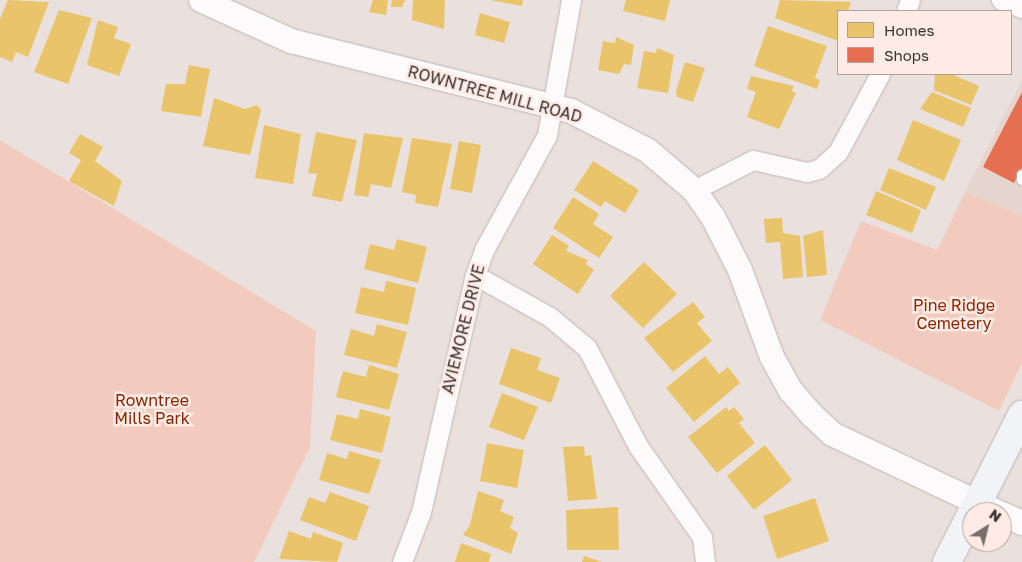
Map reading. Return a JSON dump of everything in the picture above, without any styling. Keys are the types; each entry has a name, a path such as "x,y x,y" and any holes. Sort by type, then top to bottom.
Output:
{"main road":[{"path":"984,502 1022,415"},
{"path":"947,562 962,538"}],"street":[{"name":"ROWNTREE MILL ROAD","path":"201,0 291,41 555,108 615,130 647,150 694,190 731,250 772,357 792,391 813,416 832,434 964,502"},
{"name":"AVIEMORE DRIVE","path":"402,562 421,512 475,275 484,248 547,135 555,108 571,0"},
{"path":"1001,0 1022,8"},
{"path":"694,190 754,160 807,172 819,169 838,152 879,75"},
{"path":"475,275 550,317 587,348 638,446 702,536 705,562"}],"lane":[{"path":"1022,175 1022,180"}],"shaded area":[{"path":"1022,80 1022,216 965,192"}],"green space":[{"name":"Rowntree Mills Park","path":"0,140 316,331 310,447 254,562 0,562"},
{"name":"Pine Ridge Cemetery","path":"965,192 1022,216 1022,363 999,411 820,320 861,221 937,250"}],"building: Homes":[{"path":"8,0 49,2 28,57 16,52 12,62 0,57 0,19"},
{"path":"373,0 388,0 386,15 369,12"},
{"path":"392,0 405,0 402,7 391,7"},
{"path":"413,0 445,0 444,29 412,20"},
{"path":"490,0 523,0 522,6"},
{"path":"626,0 670,0 665,21 623,11"},
{"path":"780,0 851,2 848,10 837,10 837,41 775,18"},
{"path":"59,10 92,18 68,84 34,72"},
{"path":"480,13 510,22 504,43 475,35"},
{"path":"98,20 118,27 114,38 131,44 119,76 87,65"},
{"path":"768,26 827,46 815,78 820,80 817,89 754,66"},
{"path":"616,37 634,45 631,65 624,64 619,74 598,70 603,41 615,43"},
{"path":"657,48 674,55 668,93 637,88 644,51 656,53"},
{"path":"685,62 705,68 693,102 677,97 676,91"},
{"path":"189,65 210,69 201,117 161,111 166,84 185,84"},
{"path":"935,75 953,75 979,86 971,105 934,90"},
{"path":"751,76 794,86 792,91 796,93 779,129 747,117 756,92 747,89"},
{"path":"932,92 971,108 963,127 920,109"},
{"path":"214,98 245,109 257,105 261,110 250,155 203,146"},
{"path":"913,120 961,140 944,181 897,160"},
{"path":"264,125 301,134 293,184 255,178"},
{"path":"316,132 357,140 342,202 312,196 317,174 308,173"},
{"path":"364,133 403,138 391,188 371,184 368,197 354,195"},
{"path":"80,134 103,147 95,161 122,181 114,206 69,181 81,160 69,153"},
{"path":"412,138 452,144 438,207 415,203 416,195 402,192"},
{"path":"459,141 481,145 472,193 450,189"},
{"path":"593,161 639,190 625,213 605,201 601,207 574,190"},
{"path":"889,168 936,187 926,210 880,190"},
{"path":"876,191 921,210 912,233 866,215"},
{"path":"573,197 599,214 593,224 613,237 599,258 553,228"},
{"path":"782,218 783,233 800,236 803,277 783,279 780,242 766,243 764,219"},
{"path":"823,230 827,275 807,277 803,236"},
{"path":"552,235 569,246 566,251 588,260 586,264 594,270 578,294 533,264"},
{"path":"397,239 427,247 418,283 364,269 370,244 394,250"},
{"path":"644,262 677,294 643,328 610,296"},
{"path":"386,281 416,288 408,325 355,313 361,287 384,292"},
{"path":"693,302 705,317 697,323 712,341 673,372 644,338"},
{"path":"377,324 407,332 397,368 344,355 351,329 374,336"},
{"path":"511,348 541,358 537,370 560,378 551,403 499,384"},
{"path":"705,356 719,374 728,367 740,383 694,422 666,388"},
{"path":"369,365 399,374 389,410 336,397 343,371 366,377"},
{"path":"502,393 538,407 524,440 489,427"},
{"path":"726,407 729,411 734,407 744,419 739,423 755,443 717,473 688,437"},
{"path":"360,409 391,417 382,453 330,440 337,414 358,419"},
{"path":"487,443 524,450 517,488 480,481"},
{"path":"765,445 792,480 754,510 727,476"},
{"path":"584,446 585,456 591,455 597,499 568,501 563,447"},
{"path":"349,451 381,460 369,494 319,480 327,453 347,459"},
{"path":"478,491 504,500 500,511 514,517 510,528 518,533 511,554 463,535 470,525"},
{"path":"330,492 369,506 356,541 300,520 309,497 325,503"},
{"path":"815,498 829,541 777,559 763,516"},
{"path":"618,507 619,550 567,550 566,510"},
{"path":"289,531 311,539 313,532 343,543 337,562 279,559"},
{"path":"461,543 491,554 489,562 455,562"},
{"path":"584,556 602,562 582,562"}],"building: Shops":[{"path":"1022,92 1022,168 1014,183 983,167"}]}
